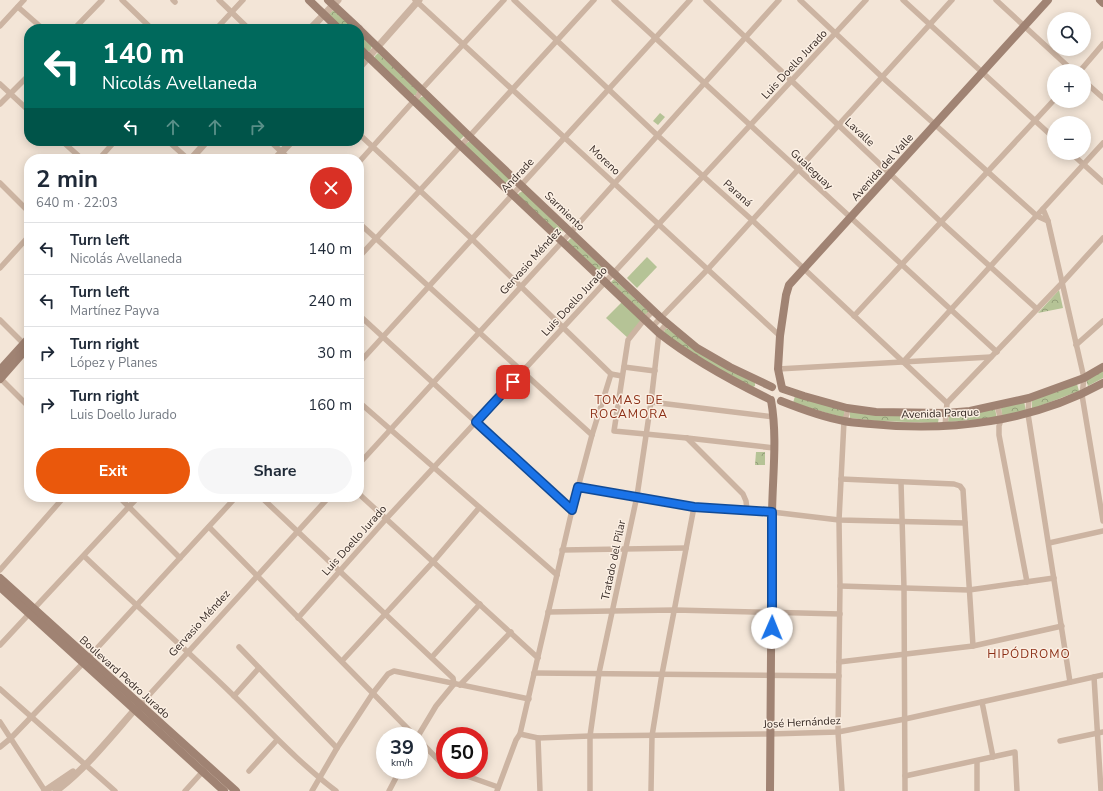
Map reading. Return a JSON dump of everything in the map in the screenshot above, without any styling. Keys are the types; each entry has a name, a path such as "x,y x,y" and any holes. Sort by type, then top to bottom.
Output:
{"main road":[{"path":"309,0 334,24"},
{"name":"Avenida del Valle","path":"778,369 780,336 786,295 789,285 1048,0"},
{"path":"1100,0 1103,3"},
{"name":"Sarmiento","path":"333,2 354,24"},
{"name":"Sarmiento","path":"364,34 613,274 664,321 697,348 730,367 758,381 772,386"},
{"path":"364,52 460,146 659,333 691,357 717,373 770,400 776,402 780,401"},
{"path":"0,370 24,348"},
{"path":"0,378 24,349"},
{"name":"Avenida Parque","path":"782,388 833,405 847,408 876,412 946,413 970,410 1029,398 1084,378 1103,367"},
{"path":"770,791 774,417 768,392 772,386 778,369"},
{"path":"774,417 780,401 784,396 778,369"},
{"name":"Avenida Parque","path":"780,401 798,408 844,421 893,426 971,425 1028,414 1082,395 1103,383"},
{"path":"772,386 782,388"},
{"name":"Boulevard Pedro Jurado","path":"0,578 32,612"},
{"name":"Boulevard Pedro Jurado","path":"0,587 32,612 137,707 205,769 224,791"},
{"name":"Boulevard Pedro Jurado","path":"205,769 236,791"}],"street":[{"path":"0,26 24,0"},
{"path":"79,24 102,0"},
{"path":"122,0 147,24"},
{"path":"219,0 245,24"},
{"path":"221,24 243,0"},
{"path":"364,156 422,89 504,0"},
{"name":"Paraná","path":"514,0 657,135 752,220 948,403"},
{"path":"364,251 594,0"},
{"name":"Gualeguay","path":"614,0 997,352"},
{"name":"Andrade","path":"364,358 472,238 566,138 690,0"},
{"name":"Lavalle","path":"706,0 941,222 1037,309"},
{"name":"Gervasio Méndez","path":"364,459 562,242 779,0"},
{"path":"800,0 882,77 1037,216 1048,221"},
{"name":"Luis Doello Jurado","path":"298,618 386,519 866,0"},
{"path":"903,0 1047,131"},
{"path":"659,333 664,321 708,269 952,0"},
{"path":"996,0 1066,64"},
{"path":"364,62 417,1"},
{"name":"Moreno","path":"417,1 780,336"},
{"path":"315,24 333,2"},
{"path":"18,7 37,24"},
{"path":"1086,64 1103,44"},
{"path":"0,104 24,80"},
{"path":"0,84 24,107"},
{"path":"1091,87 1103,98"},
{"path":"854,316 1047,107"},
{"path":"364,139 472,238 611,374 622,376"},
{"path":"903,362 1103,143"},
{"path":"68,146 76,154"},
{"path":"103,154 111,146"},
{"path":"174,146 184,154"},
{"path":"195,154 202,146"},
{"path":"275,146 282,152 287,146"},
{"path":"1079,160 1103,182"},
{"path":"0,183 24,207"},
{"path":"1043,209 1048,221 1084,378 1082,395 1103,521"},
{"path":"364,227 592,435"},
{"path":"945,426 948,403 1103,238"},
{"path":"0,268 24,242"},
{"path":"654,311 644,320 628,340 614,431 774,448"},
{"path":"0,320 24,341"},
{"path":"364,320 572,510"},
{"path":"652,327 664,321"},
{"path":"1076,345 1103,321"},
{"name":"Tratado del Pilar","path":"590,791 590,736 599,673 637,496 651,402 659,333"},
{"path":"778,369 991,357"},
{"path":"624,367 655,371"},
{"path":"473,779 498,789 516,740 520,734 572,510 592,435 611,374"},
{"path":"0,378 24,402"},
{"path":"1029,398 1028,414 1070,682"},
{"path":"651,402 774,417"},
{"path":"997,405 1001,420 999,435 1027,582"},
{"path":"364,407 557,575"},
{"path":"842,791 838,732 840,614 839,520 844,421 847,414 847,408"},
{"path":"686,438 743,494 746,501 747,510"},
{"path":"841,479 954,484 960,486 963,490 973,646"},
{"path":"901,482 905,655 905,791"},
{"path":"578,487 694,507 772,512 839,520 965,523"},
{"path":"364,499 538,658"},
{"path":"0,570 60,502"},
{"path":"125,502 180,558"},
{"path":"0,645 133,502"},
{"path":"0,747 86,661 232,502"},
{"path":"266,502 432,657 457,684"},
{"name":"Gervasio Méndez","path":"56,791 67,783 85,764 324,502"},
{"path":"651,791 652,736 662,674 694,507"},
{"path":"342,661 434,562 479,508"},
{"path":"209,527 408,727"},
{"path":"1049,543 1103,531"},
{"path":"562,550 686,548"},
{"path":"84,556 234,696 277,740 320,779 336,791"},
{"path":"840,586 969,590 1054,578"},
{"path":"432,657 480,604"},
{"path":"548,612 675,610 840,614"},
{"path":"838,662 973,646 1062,626"},
{"path":"423,727 436,706 511,632"},
{"path":"239,647 337,748"},
{"path":"234,696 259,668"},
{"path":"312,791 337,748 374,693 388,674 394,671 529,699"},
{"path":"534,673 839,676"},
{"name":"José Hernández","path":"520,734 538,738 838,732 905,719 1103,675"},
{"path":"1094,677 1100,733 1101,791"},
{"path":"0,688 115,791"},
{"path":"982,702 993,757"},
{"path":"0,722 45,791"},
{"path":"1060,741 1100,733"},
{"path":"538,738 540,791"},
{"path":"249,771 277,740"},
{"path":"428,749 436,758"},
{"path":"905,776 1015,752 1017,791"},
{"path":"977,761 977,791"},
{"name":"Gervasio Méndez","path":"45,791 85,764"},
{"path":"185,791 205,769"},
{"path":"388,791 395,779"},
{"path":"59,791 67,783"}],"green space":[{"path":"334,10 349,24 338,24 329,15 329,13"},
{"path":"364,39 372,46 370,51 364,48"},
{"path":"378,53 418,90 416,95 413,95 374,58"},
{"path":"424,96 464,136 460,140 418,100"},
{"path":"660,113 665,117 658,125 653,121"},
{"path":"470,141 515,184 511,189 465,148 465,144"},
{"path":"523,191 563,231 561,234 558,234 518,195"},
{"path":"571,238 607,272 603,275 567,242"},
{"path":"647,257 657,267 637,288 627,278"},
{"path":"614,279 649,312 645,315 611,282"},
{"path":"1059,290 1063,308 1038,313"},
{"path":"622,302 640,319 641,323 629,339 606,318"},
{"path":"666,328 755,383 755,386 753,387 692,355 665,334 664,331"},
{"path":"1103,369 1103,378 1088,386 1086,379"},
{"path":"1077,384 1079,391 1032,409 1032,400"},
{"path":"795,396 845,409 844,418 793,403"},
{"path":"1024,401 1026,411 1002,416 1001,408"},
{"path":"995,409 997,418 948,422 949,415"},
{"path":"850,411 939,416 938,423 877,421 850,418"},
{"path":"756,452 765,452 765,465 755,465"}],"district":[{"name":"TOMAS DE ROCAMORA","path":"629,407"},
{"name":"HIPÓDROMO","path":"1029,654"}],"route":[{"path":"513,382 476,422 572,510 578,487 694,507 772,512 772,628"}]}
